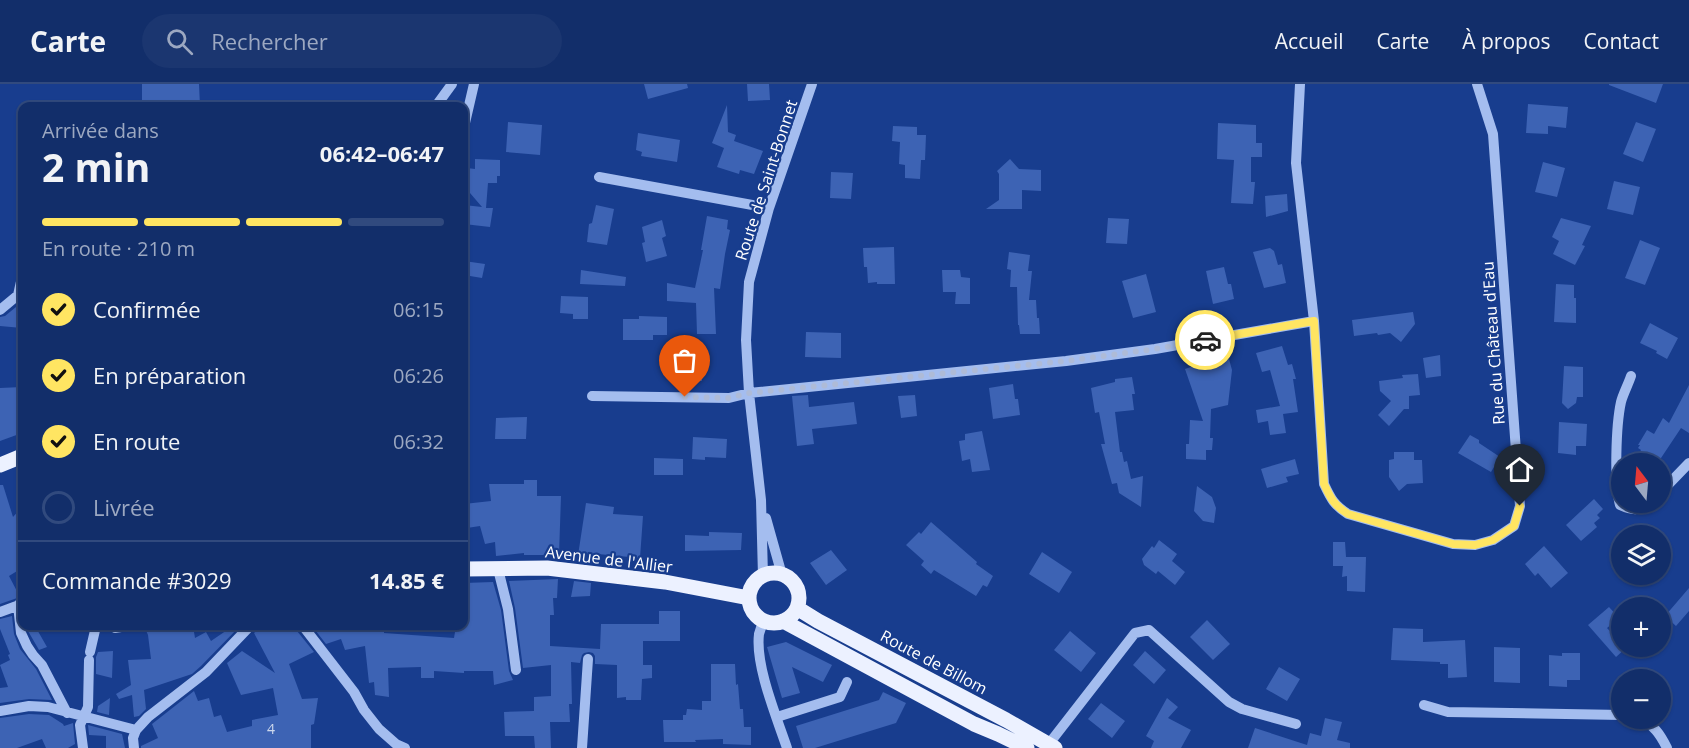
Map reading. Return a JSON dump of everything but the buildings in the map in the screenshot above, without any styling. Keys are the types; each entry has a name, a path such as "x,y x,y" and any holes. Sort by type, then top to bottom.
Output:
{"main road":[{"path":"1,464 18,458"},
{"name":"Avenue de l'Allier","path":"468,569 547,568 665,582 749,598"},
{"path":"773,573 782,575 791,580 796,588 799,598 797,608 792,616 783,621 774,623 764,621 751,608 749,598 751,589 756,580 764,576 773,573"},
{"name":"Route de Billom","path":"797,608 1052,746"},
{"path":"783,621 974,724 1027,748"}],"street":[{"path":"439,102 452,84"},
{"path":"468,110 474,84"},
{"name":"Route de Saint-Bonnet","path":"764,576 761,500 749,393 746,340 749,282 769,208 812,84"},
{"name":"Rue du Château d'Eau","path":"1300,84 1296,163 1314,321 1324,484 1331,500 1348,514 1453,544 1475,545 1493,540 1514,526 1520,506 1493,134 1477,84"},
{"path":"599,177 769,208"},
{"path":"0,310 18,295"},
{"path":"592,396 729,398 749,393 1155,349 1314,321"},
{"path":"1618,453 1621,401 1631,376"},
{"path":"1671,482 1689,463"},
{"name":"Route de Saint-Bonnet","path":"761,500 782,575"},
{"path":"498,569 508,609 516,670"},
{"path":"0,612 18,605"},
{"path":"764,621 759,633 759,651 787,748"},
{"path":"21,630 27,646 42,665 67,712"},
{"path":"83,748 80,725 88,707 90,656 95,630"},
{"path":"134,748 133,738 136,730 148,717 206,672 246,630"},
{"path":"306,630 354,692 379,729 396,744 405,748"},
{"path":"1052,746 1135,633 1149,630 1229,702 1242,709 1296,723"},
{"path":"582,748 588,659"},
{"path":"777,717 840,698 847,682"},
{"path":"1424,705 1449,712 1611,715"},
{"path":"0,711 48,707 136,730"},
{"path":"1655,729 1667,748"}],"way so far":[{"path":"685,397 729,398 749,393 1066,361 1205,340"}],"route":[{"path":"1205,340 1314,321 1324,484 1331,500 1348,514 1453,544 1475,545 1493,540 1514,526 1520,506"}]}
